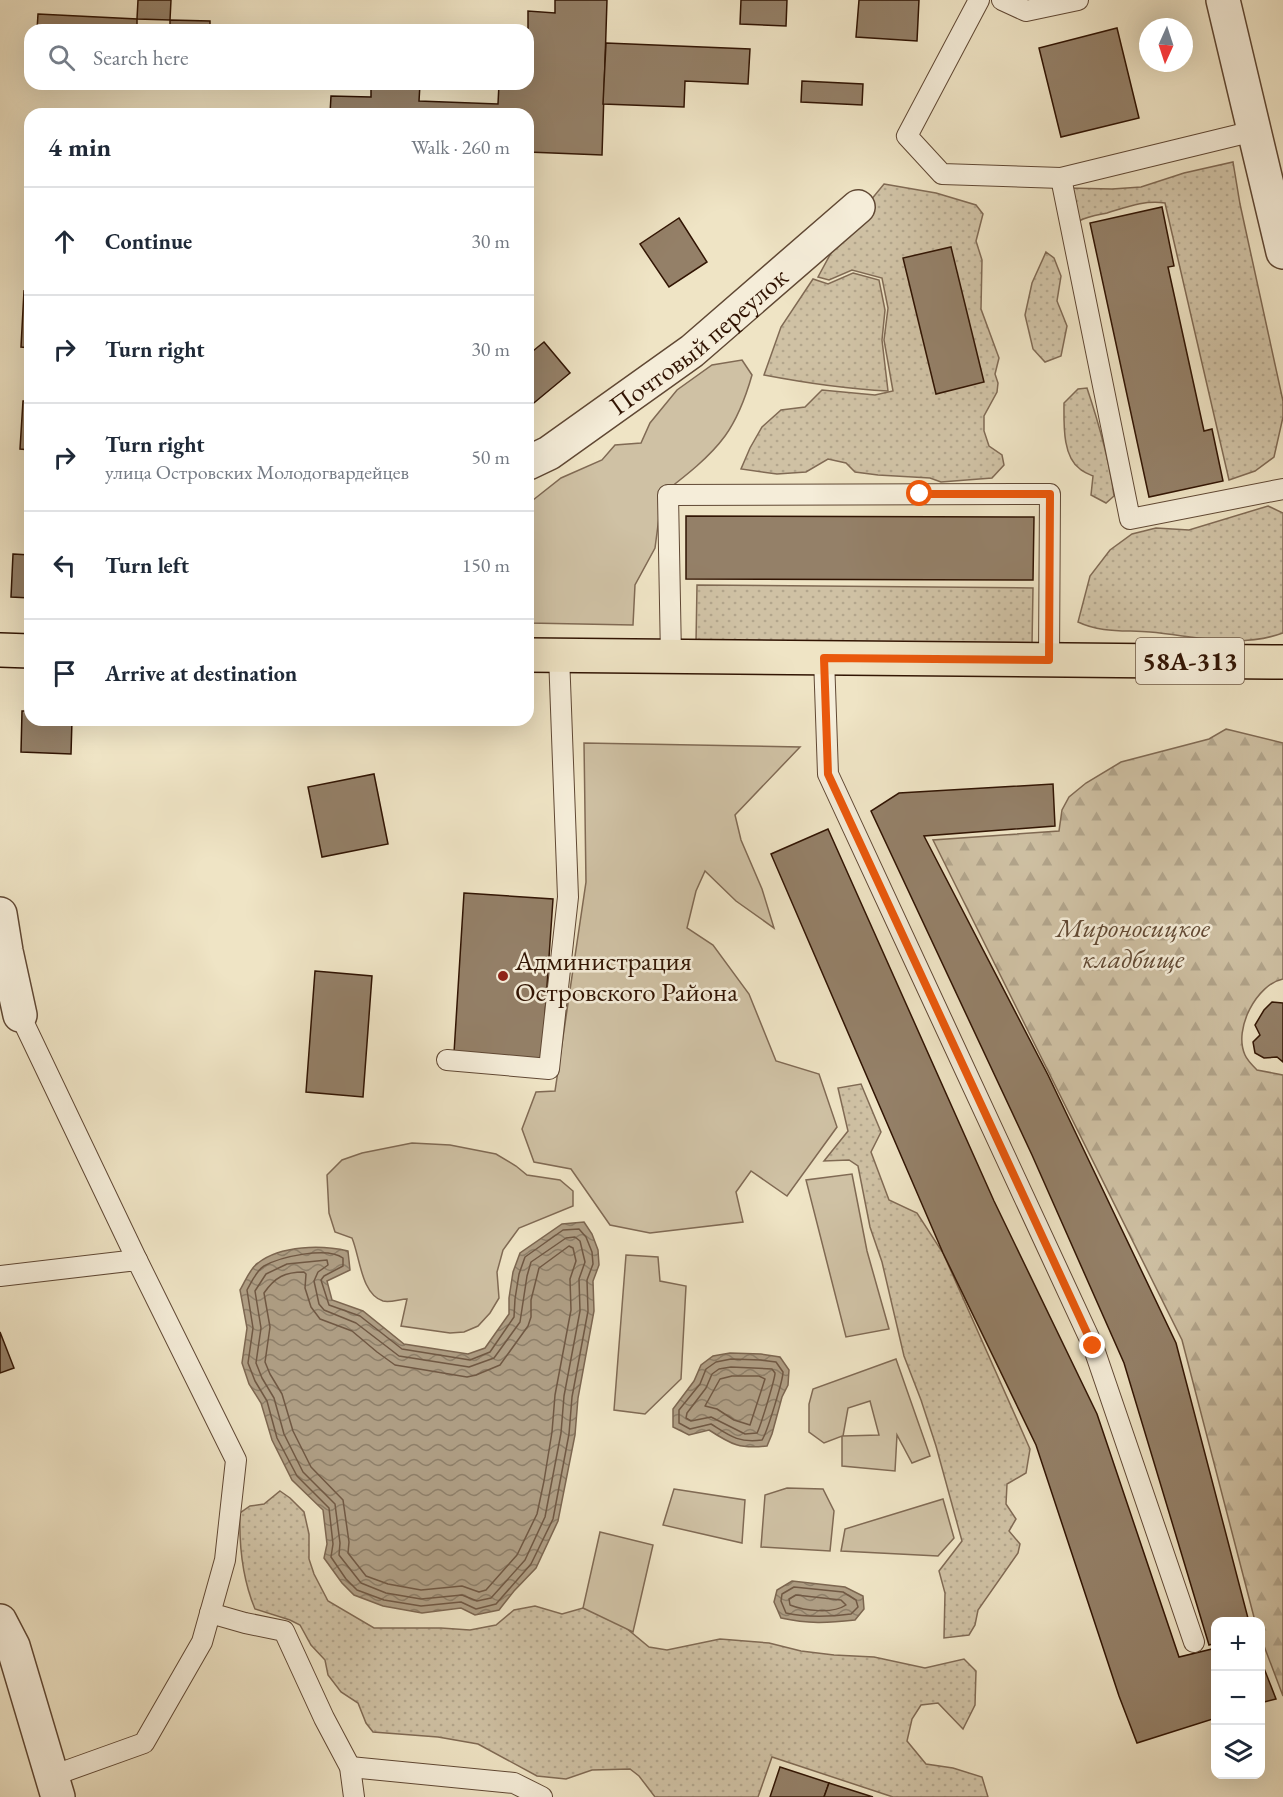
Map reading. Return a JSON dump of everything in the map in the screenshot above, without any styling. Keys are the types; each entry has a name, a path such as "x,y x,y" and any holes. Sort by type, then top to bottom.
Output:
{"main road":[{"path":"0,651 24,651"},
{"name":"58А-313","path":"543,655 1283,662"}],"street":[{"path":"1223,0 1283,252"},
{"name":"Почтовый переулок","path":"534,460 549,453 692,351 858,207"},
{"path":"0,914 20,1015"},
{"path":"0,1621 13,1646 55,1787"}],"lane":[{"path":"979,0 907,136 942,174 1061,178 1254,131"},
{"path":"1002,0 1026,11 1078,0"},
{"path":"1061,178 1130,519 1283,489"},
{"path":"671,657 668,495 1050,494 1049,660"},
{"path":"447,1060 549,1069 568,897 543,655"},
{"path":"824,658 828,774 1093,1346 1194,1642"},
{"path":"20,1015 236,1460 225,1560 202,1642 144,1743 55,1787"},
{"path":"0,1276 137,1260"},
{"path":"210,1613 284,1631 324,1718 351,1767 354,1797"},
{"path":"351,1767 514,1783 542,1797"}],"green space":[{"path":"1233,162 1283,401 1283,417 1274,457 1255,471 1229,480 1165,203 1150,202 1079,221 1068,188 1141,187 1184,173"},
{"path":"884,184 936,193 976,205 983,214 976,241 982,260 981,309 999,358 995,374 998,383 997,392 984,416 984,431 989,446 1002,455 1004,465 992,478 941,482 930,478 855,472 846,463 828,459 806,472 777,474 741,469 762,427 781,410 805,407 822,390 875,395 893,391 884,340 888,308 882,278 852,270 829,280 818,277 838,240"},
{"path":"1046,252 1054,258 1061,276 1057,301 1067,326 1061,356 1045,362 1033,349 1025,315 1032,283"},
{"path":"853,273 879,280 885,310 882,340 888,391 826,385 764,375 781,327 813,279 828,284"},
{"path":"742,360 752,375 734,422 719,444 704,460 662,494 655,548 635,585 633,625 534,623 534,499 561,478 602,460 615,445 641,443 650,423 677,390 712,365"},
{"path":"1087,388 1103,441 1112,482 1114,496 1106,503 1091,495 1093,476 1081,470 1074,463 1065,439 1064,403 1078,389"},
{"path":"1268,506 1283,513 1283,633 1266,638 1233,641 1104,629 1078,622 1090,576 1110,550 1132,534 1156,528 1189,530"},
{"path":"697,585 1033,588 1032,645 696,642"},
{"name":"Мироносицкое кладбище","path":"1226,729 1283,743 1283,979 1264,989 1256,998 1245,1021 1242,1044 1246,1057 1257,1070 1283,1075 1283,1696 1265,1649 1265,1617 1254,1617 1182,1340 933,840 1059,831 1062,810 1069,797 1086,783 1121,762 1209,739"},
{"path":"584,743 800,747 735,815 741,840 762,889 774,928 736,901 705,871 696,891 687,928 713,945 749,994 776,1061 819,1074 837,1127 787,1196 751,1171 736,1192 743,1222 650,1233 610,1225 571,1169 534,1162 522,1129 536,1092 555,1091 586,882"},
{"path":"861,1084 881,1132 871,1152 889,1200 917,1213 943,1253 1030,1449 1026,1473 1007,1484 1006,1504 1016,1519 1009,1531 1020,1544 1018,1553 978,1610 975,1625 969,1635 944,1638 945,1593 939,1571 962,1541 936,1446 904,1356 882,1262 870,1227 858,1166 849,1160 824,1161 848,1131 838,1088"},
{"path":"412,1143 450,1145 496,1154 527,1175 560,1180 573,1191 573,1206 519,1228 503,1250 497,1272 499,1298 490,1313 478,1326 464,1332 450,1333 401,1326 407,1299 383,1301 370,1291 362,1274 352,1238 335,1232 329,1213 327,1175 342,1160 362,1153"},
{"path":"852,1174 867,1251 889,1329 846,1337 806,1180"},
{"path":"626,1255 658,1257 660,1281 686,1286 681,1379 645,1414 614,1410"},
{"path":"896,1359 930,1456 912,1463 897,1435 895,1471 842,1466 842,1436 824,1443 809,1432 809,1404 813,1389","holes":["870,1401 879,1435 843,1436 848,1408"]},
{"path":"787,1488 823,1489 834,1511 830,1551 761,1547 765,1495"},
{"path":"674,1489 745,1500 742,1543 663,1525"},
{"path":"280,1491 304,1512 309,1534 309,1559 328,1601 374,1628 470,1630 496,1625 514,1610 535,1606 562,1614 583,1608 614,1618 649,1647 667,1650 720,1639 769,1643 801,1651 834,1655 874,1657 925,1668 964,1659 976,1671 975,1705 963,1729 938,1703 921,1705 912,1719 907,1741 926,1764 953,1768 982,1777 988,1797 893,1797 772,1757 758,1797 655,1797 639,1776 630,1769 592,1770 566,1779 537,1776 478,1744 438,1737 373,1732 366,1723 358,1703 341,1692 328,1675 325,1660 311,1645 300,1625 255,1609 242,1562 240,1513 250,1506 264,1504"},
{"path":"943,1499 954,1538 938,1556 841,1551 845,1529"},
{"path":"600,1532 653,1545 633,1632 583,1608"}],"water":[{"path":"584,1222 598,1250 599,1265 593,1281 594,1311 578,1398 575,1435 558,1521 536,1568 499,1610 475,1615 461,1608 422,1613 383,1606 354,1595 324,1558 327,1544 323,1510 292,1480 272,1440 261,1403 249,1384 242,1363 247,1328 240,1290 250,1272 255,1265 267,1257 290,1250 314,1247 348,1251 350,1270 327,1281 332,1300 363,1311 404,1344 468,1354 485,1348 509,1314 513,1272 520,1253 562,1224"},
{"path":"730,1353 780,1357 789,1370 788,1385 767,1446 743,1446 730,1442 709,1430 689,1435 673,1427 673,1409 694,1381 701,1365 713,1356"},
{"path":"792,1581 845,1587 863,1596 864,1609 855,1620 818,1622 781,1618 774,1602 777,1590"}],"building":[{"path":"138,0 171,0 170,20 137,19"},
{"path":"555,0 607,0 602,155 534,152 534,108 330,108 331,96 371,97 371,90 420,90 419,101 498,104 499,90 534,90 534,24 528,24 528,11 555,13"},
{"path":"741,0 787,0 786,26 740,24"},
{"path":"859,0 919,0 917,41 856,37"},
{"path":"38,14 137,19 137,24 37,24"},
{"path":"170,20 210,21 210,24 170,24"},
{"path":"1117,28 1139,118 1061,137 1039,48"},
{"path":"606,43 750,49 748,84 685,81 684,107 603,104"},
{"path":"802,81 863,84 862,105 801,102"},
{"path":"1162,207 1174,266 1168,267 1204,431 1212,429 1223,481 1149,497 1090,223"},
{"path":"679,218 707,262 669,287 640,244"},
{"path":"951,247 984,382 936,394 903,258"},
{"path":"24,291 24,347 21,347"},
{"path":"544,342 570,373 534,403 534,350"},
{"path":"23,401 24,401 24,449 20,449"},
{"path":"686,516 1034,517 1033,580 686,579"},
{"path":"13,554 24,555 24,598 11,597"},
{"path":"22,711 24,711 24,726 72,726 71,754 21,752"},
{"path":"374,774 388,844 322,857 308,787"},
{"path":"1053,784 1055,826 924,836 1048,1075 1176,1343 1248,1617 1211,1617 1211,1644 1209,1645 1124,1363 1032,1155 871,811 899,793"},
{"path":"828,829 994,1201 1097,1414 1179,1657 1211,1649 1211,1720 1137,1743 1119,1696 1036,1445 943,1253 771,854"},
{"name":"Администрация Островского Района","path":"464,893 553,899 542,1059 454,1053"},
{"path":"315,971 372,976 363,1097 306,1092"},
{"path":"1272,1002 1283,1003 1283,1062 1277,1057 1264,1058 1255,1053 1253,1042 1260,1035 1255,1025"},
{"path":"0,1332 14,1368 0,1373"},
{"path":"1265,1671 1276,1699 1265,1702"},
{"path":"780,1767 829,1783 824,1797 770,1797"},
{"path":"829,1783 873,1797 824,1797"}],"place":[{"name":"Администрация Островского Района","path":"503,976"}],"route":[{"path":"920,494 1050,494 1049,660 824,658 828,774 1093,1346"}]}
